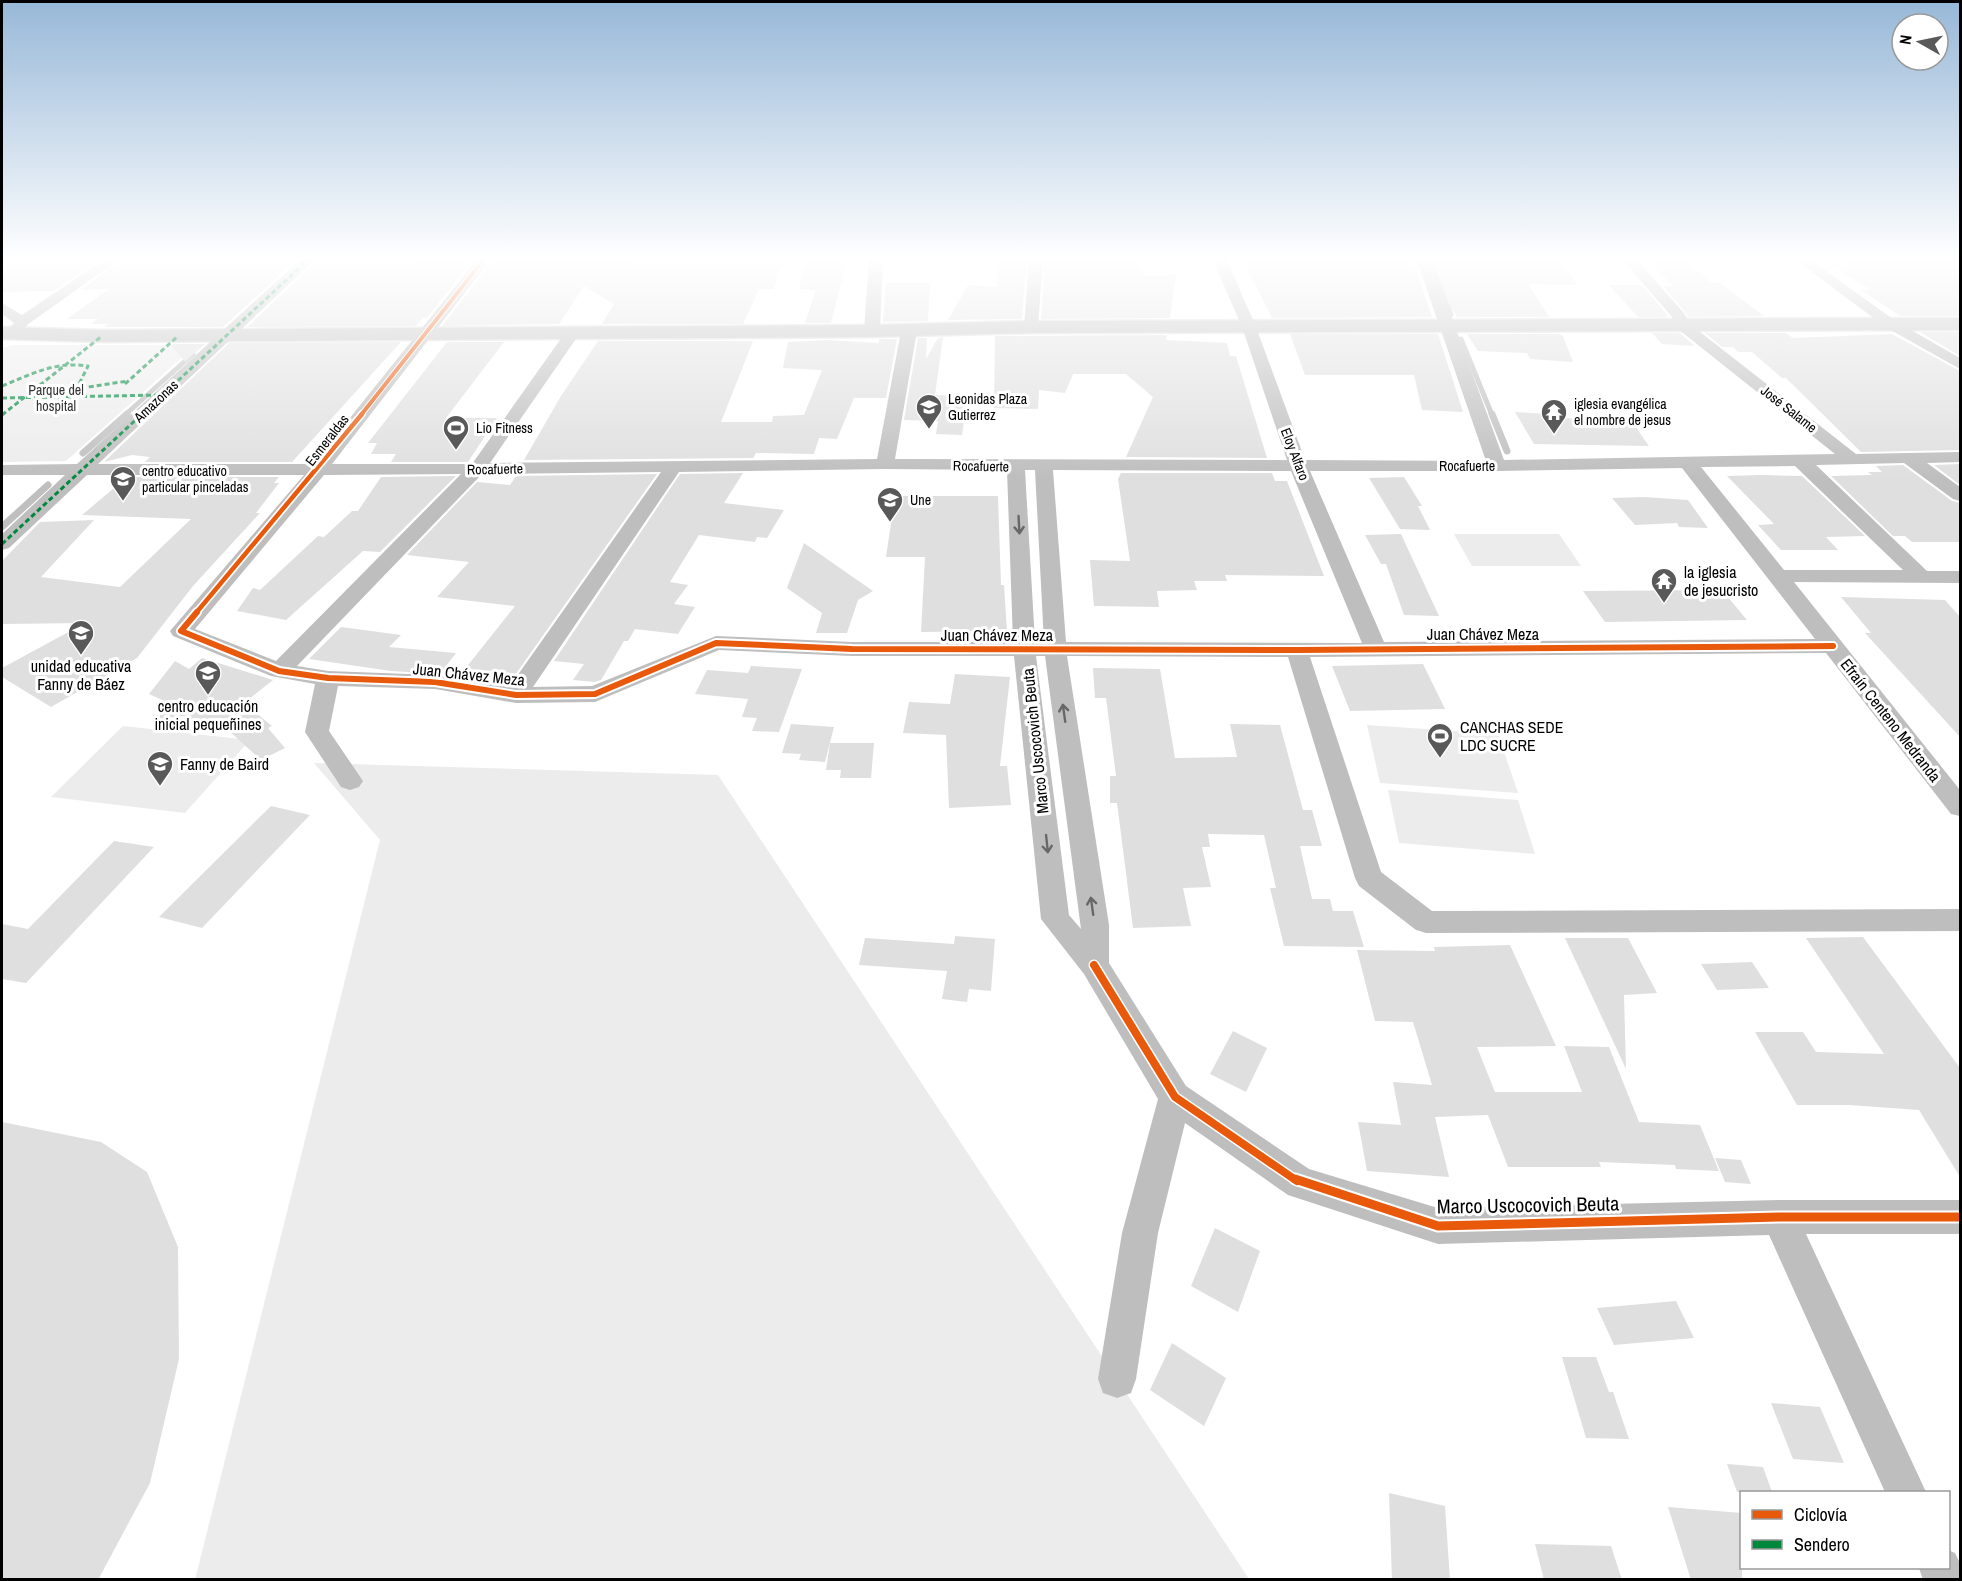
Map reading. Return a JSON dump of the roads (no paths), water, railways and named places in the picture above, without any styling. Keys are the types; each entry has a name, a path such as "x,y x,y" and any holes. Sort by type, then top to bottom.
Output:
{"highway":[{"path":"48,332 102,336 755,332"}],"street":[{"name":"Amazonas","path":"2,544 229,332"},
{"path":"885,464 909,332"},
{"name":"Eloy Alfaro","path":"1251,332 1299,467 1375,648"},
{"path":"1448,332 1497,466"},
{"name":"José Salame","path":"1690,332 1852,459"},
{"path":"1904,332 1960,364"},
{"name":"Esmeraldas","path":"181,631 318,470 427,333"},
{"path":"279,671 477,469 572,333"},
{"name":"Rocafuerte","path":"2,470 84,468 477,469 885,464 1497,466 1960,457"},
{"path":"1908,458 1960,495"},
{"path":"1800,459 1922,577"},
{"name":"Efraín Centeno Medranda","path":"1688,463 1960,807"},
{"path":"516,695 674,466"},
{"name":"Marco Uscocovich Beuta","path":"1016,466 1024,648 1055,919 1094,965 1175,1097 1300,1182 1438,1226 1779,1216 1960,1217"},
{"name":"Marco Uscocovich Beuta","path":"1044,466 1054,648 1095,925 1094,965"},
{"path":"1777,576 1960,577"},
{"name":"Juan Chávez Meza","path":"181,631 279,671 328,678 435,682 516,695 595,694 716,643 852,649 1297,650 1833,646"},
{"path":"1297,650 1369,878 1426,922 1960,920"},
{"path":"328,678 317,732 350,781"},
{"path":"1116,1379 1140,1233 1175,1097"},
{"path":"1779,1216 1906,1491"}],"waterway":[{"path":"1461,339 1492,415"},
{"path":"125,415 193,354"},
{"path":"83,453 127,414"},
{"path":"1492,414 1507,451"},
{"path":"2,527 48,485"}],"place":[{"name":"Leonidas Plaza Gutierrez","path":"929,430"},
{"name":"iglesia evangélica el nombre de jesus","path":"1554,435"},
{"name":"Lio Fitness","path":"456,451"},
{"name":"centro educativo particular pinceladas","path":"123,502"},
{"name":"Une","path":"890,523"},
{"name":"la iglesia de jesucristo","path":"1664,604"},
{"name":"unidad educativa Fanny de Báez","path":"81,656"},
{"name":"centro educación inicial pequeñines","path":"208,696"},
{"name":"CANCHAS SEDE LDC SUCRE","path":"1440,759"},
{"name":"Fanny de Baird","path":"160,787"}],"park label":[{"name":"Parque del hospital","path":"56,398"}]}
